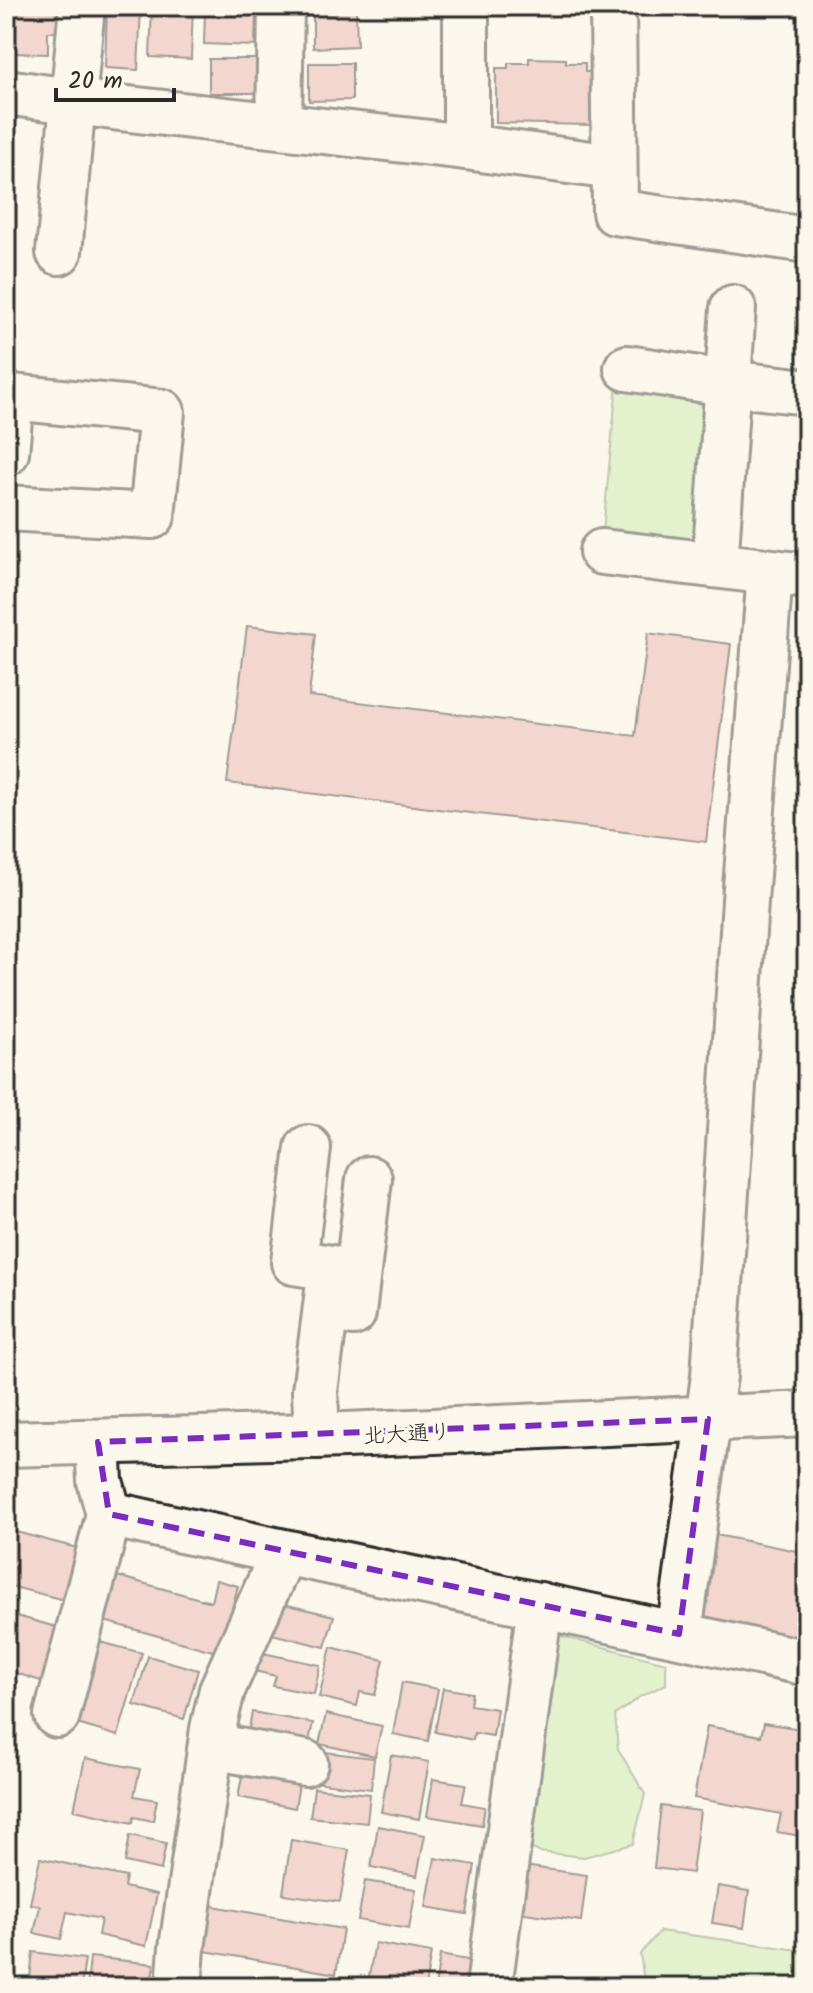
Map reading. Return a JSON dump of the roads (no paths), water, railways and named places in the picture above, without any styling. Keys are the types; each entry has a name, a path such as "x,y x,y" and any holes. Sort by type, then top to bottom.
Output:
{"street":[{"path":"59,252 82,6"},
{"path":"279,125 281,6"},
{"path":"466,6 466,147"},
{"path":"613,6 615,212 807,240"},
{"path":"6,92 613,167"},
{"path":"715,565 733,308"},
{"path":"627,368 807,392"},
{"path":"6,453 11,397 162,412 152,516 6,508"},
{"path":"602,552 788,574 745,901 714,1376 679,1634"},
{"path":"308,1148 294,1262 331,1268 315,1391 331,1436"},
{"path":"331,1436 344,1387 369,1179"},
{"name":"北大通り","path":"6,1444 331,1436 807,1414"},
{"path":"57,1715 109,1514 100,1481 98,1442"},
{"path":"109,1514 807,1663"},
{"path":"179,1987 211,1746 222,1690 283,1553"},
{"path":"489,1987 540,1605"},
{"path":"211,1746 305,1763"}]}
